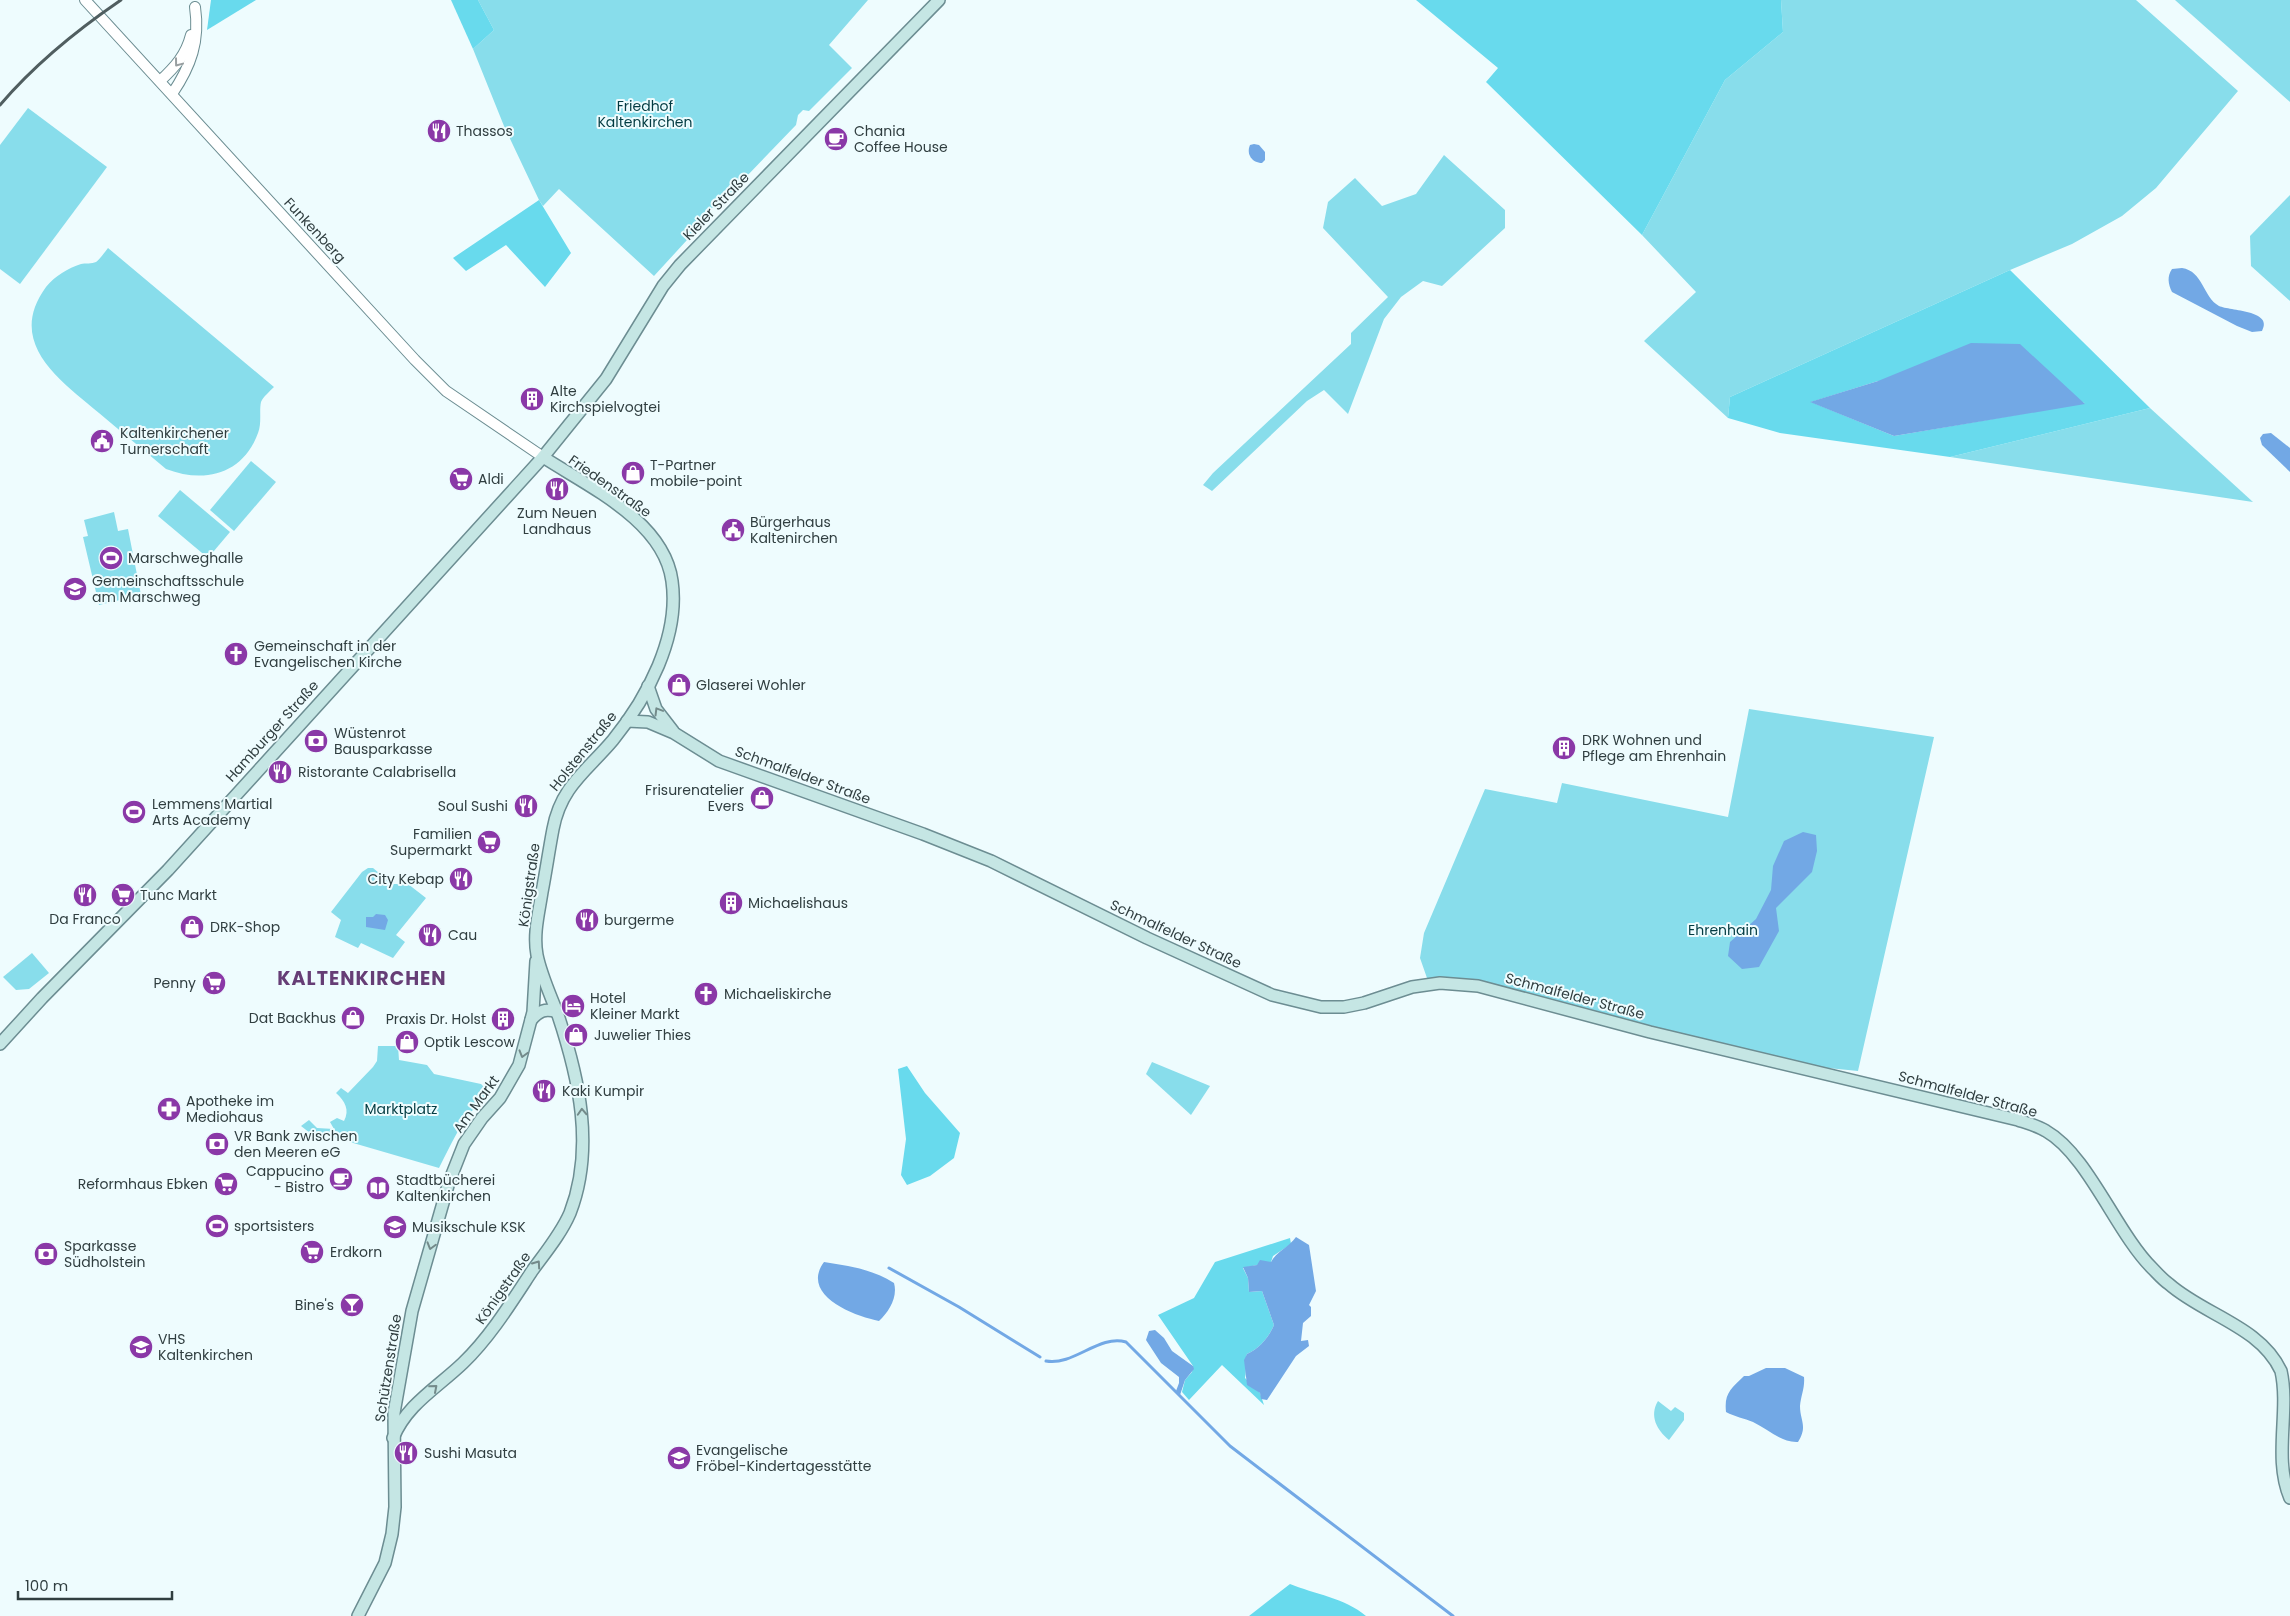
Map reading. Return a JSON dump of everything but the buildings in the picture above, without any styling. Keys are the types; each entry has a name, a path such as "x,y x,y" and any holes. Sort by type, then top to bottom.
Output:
{"main road":[{"name":"Kieler Straße","path":"543,457 606,379 662,286 680,265 939,0"},
{"name":"Friedenstraße","path":"543,457 635,519 652,536 666,558 673,583 672,616 665,646 648,686 633,710"},
{"name":"Hamburger Straße","path":"0,1044 42,998 168,870 543,457"},
{"name":"Schmalfelder Straße","path":"648,686 656,710 674,733"},
{"name":"Holstenstraße","path":"556,811 561,800 577,778 612,741 633,710"},
{"name":"Schmalfelder Straße","path":"627,720 648,722 674,733 719,760 923,834 991,862 1147,938 1272,995 1306,1005 1336,1007 1364,1003 1421,986 1453,983 1478,986 1659,1034 2018,1120 2047,1131 2069,1150 2131,1243 2169,1285 2248,1333 2269,1352 2282,1372 2288,1394 2284,1468 2290,1498"},
{"name":"Königstraße","path":"393,1438 402,1418 463,1363 486,1338 557,1236 570,1214 577,1192 581,1166 581,1100 573,1064 537,954 537,927 556,811"},
{"name":"Am Markt","path":"449,1182 464,1144 482,1118 500,1098 520,1064 531,1020 537,954"},
{"path":"531,1020 538,1012 548,1009 557,1012"},
{"name":"Schützenstraße","path":"358,1616 385,1562 392,1534 396,1507 393,1438 396,1399 412,1311 449,1182"},
{"path":"396,1399 406,1407 413,1408"}],"street":[{"name":"Funkenberg","path":"85,0 415,360 446,391 543,457"},
{"path":"160,81 180,62 188,47 195,3"},
{"path":"172,94 192,58 196,42 197,24 195,3"}],"green space":[{"name":"Friedhof Kaltenkirchen","path":"478,0 868,0 829,45 852,68 809,111 803,110 798,115 796,125 719,205 702,215 698,228 654,276 559,189 543,206 539,200 504,126 473,49 494,30"},
{"path":"1781,0 2136,0 2238,91 2156,188 2122,216 2072,244 2010,270 1730,397 1728,418 1644,341 1696,292 1642,235 1725,80 1783,32"},
{"path":"2175,0 2290,0 2290,102"},
{"path":"28,108 107,167 20,284 0,269 0,145"},
{"path":"1444,155 1505,210 1505,228 1442,286 1423,281 1401,297 1384,319 1348,414 1324,390 1307,401 1212,491 1203,485 1213,473 1351,344 1351,333 1388,297 1323,228 1328,202 1355,178 1382,206 1416,194"},
{"path":"2290,195 2290,301 2251,266 2250,236"},
{"path":"108,248 274,387 261,402 259,429 251,447 243,458 233,466 221,472 208,475 181,473 166,469 69,388 43,359 35,343 32,326 35,307 46,287 71,268 81,264 96,262"},
{"path":"2150,408 2253,502 1950,457"},
{"path":"251,461 276,482 234,531 210,510"},
{"path":"180,490 230,532 208,558 158,516"},
{"name":"Marschweghalle","path":"114,512 118,531 128,529 141,595 99,605 83,537 88,536 84,520"},
{"name":"Ehrenhain","path":"1749,709 1934,737 1858,1071 1808,1066 1427,978 1420,958 1424,933 1485,789 1557,803 1562,783 1728,817"},
{"path":"368,868 373,868 392,884 408,884 426,898 396,935 405,942 393,958 361,943 358,948 335,937 341,920 331,912 362,872"},
{"path":"32,953 49,973 29,989 16,990 3,977"},
{"name":"Marktplatz","path":"378,1046 398,1046 399,1060 427,1065 434,1074 481,1084 491,1094 482,1100 467,1117 439,1168 312,1131 310,1133 301,1126 309,1120 317,1128 334,1129 330,1122 337,1118 344,1121 347,1113 346,1106 336,1093 341,1088 348,1093 373,1067 377,1061"},
{"path":"1152,1062 1210,1086 1191,1115 1146,1074"},
{"path":"1658,1401 1671,1411 1675,1407 1684,1413 1684,1420 1669,1440 1661,1432 1654,1417"}],"shaded area":[{"path":"211,0 256,0 207,30"},
{"path":"451,0 478,0 494,30 473,49"},
{"path":"1416,0 1781,0 1783,32 1725,80 1642,235 1486,82 1498,68"},
{"path":"1250,145 1259,145 1265,152 1265,160 1262,163 1253,160 1249,155"},
{"path":"539,200 571,253 545,287 506,245 466,271 453,258"},
{"path":"2182,268 2189,270 2199,279 2209,297 2219,306 2257,315 2264,324 2262,331 2252,332 2237,326 2172,292 2169,274 2172,269"},
{"path":"2010,270 2150,408 1950,457 1780,433 1728,418 1730,397","holes":["1878,381 2085,403 1894,436 1811,402"]},
{"path":"1971,343 2020,344 2085,404 1894,436 1810,402 1878,381"},
{"path":"2271,433 2290,448 2290,472 2262,445 2260,438 2263,434"},
{"path":"1803,832 1816,835 1817,851 1812,872 1776,908 1779,931 1759,967 1742,969 1728,956 1730,942 1756,919 1771,890 1773,866 1784,841"},
{"path":"376,914 385,915 388,920 385,930 366,927 366,917 373,917"},
{"path":"907,1066 925,1093 960,1133 954,1158 930,1176 907,1185 901,1175 906,1139 898,1069"},
{"path":"1296,1237 1309,1245 1316,1291 1309,1305 1311,1307 1311,1316 1303,1323 1301,1341 1308,1340 1309,1346 1296,1356 1267,1400 1261,1399 1260,1393 1247,1385 1244,1360 1247,1354 1263,1342 1274,1325 1262,1291 1249,1292 1248,1278 1243,1267 1257,1265 1260,1260 1271,1262"},
{"path":"1290,1238 1291,1244 1273,1256 1271,1262 1243,1268 1248,1278 1249,1292 1262,1291 1274,1325 1263,1342 1247,1354 1246,1360 1245,1378 1260,1393 1264,1405 1222,1365 1189,1400 1182,1392 1185,1380 1192,1372 1193,1366 1158,1315 1194,1298 1215,1262"},
{"path":"824,1262 869,1271 894,1283 894,1299 889,1309 879,1321 844,1309 824,1294 819,1284 818,1274"},
{"path":"1155,1330 1164,1338 1172,1351 1193,1366 1194,1369 1185,1380 1180,1395 1176,1391 1179,1377 1161,1363 1146,1340 1149,1331"},
{"path":"1766,1368 1785,1368 1804,1377 1800,1406 1803,1432 1798,1442 1780,1438 1753,1422 1726,1412 1727,1396 1732,1388 1744,1376 1749,1376"},
{"path":"1290,1584 1349,1605 1366,1616 1249,1616"}],"waterway":[{"path":"889,1268 959,1307 1040,1357"},
{"path":"1046,1361 1067,1359 1106,1342 1126,1342 1230,1446 1453,1616"}],"railway":[{"path":"0,105 57,48 121,0"}],"place":[{"name":"Thassos","path":"439,131"},
{"name":"Chania Coffee House","path":"836,139"},
{"name":"Alte Kirchspielvogtei","path":"532,399"},
{"name":"Kaltenkirchener Turnerschaft","path":"102,441"},
{"name":"T-Partner mobile-point","path":"633,473"},
{"name":"Aldi","path":"461,479"},
{"name":"Zum Neuen Landhaus","path":"557,489"},
{"name":"Bürgerhaus Kaltenirchen","path":"733,530"},
{"name":"Marschweghalle","path":"111,558"},
{"name":"Gemeinschaftsschule am Marschweg","path":"75,589"},
{"name":"Gemeinschaft in der Evangelischen Kirche","path":"236,654"},
{"name":"Glaserei Wohler","path":"679,685"},
{"name":"Wüstenrot Bausparkasse","path":"316,741"},
{"name":"DRK Wohnen und Pflege am Ehrenhain","path":"1564,748"},
{"name":"Ristorante Calabrisella","path":"280,772"},
{"name":"Frisurenatelier Evers","path":"762,798"},
{"name":"Soul Sushi","path":"526,806"},
{"name":"Lemmens Martial Arts Academy","path":"134,812"},
{"name":"Familien Supermarkt","path":"489,842"},
{"name":"City Kebap","path":"461,879"},
{"name":"Da Franco","path":"85,895"},
{"name":"Tunc Markt","path":"123,895"},
{"name":"Michaelishaus","path":"731,903"},
{"name":"burgerme","path":"587,920"},
{"name":"DRK-Shop","path":"192,927"},
{"name":"Cau","path":"430,935"},
{"name":"Penny","path":"214,983"},
{"name":"Michaeliskirche","path":"706,994"},
{"name":"Hotel Kleiner Markt","path":"573,1006"},
{"name":"Dat Backhus","path":"353,1018"},
{"name":"Praxis Dr. Holst","path":"503,1019"},
{"name":"Juwelier Thies","path":"576,1035"},
{"name":"Optik Lescow","path":"407,1042"},
{"name":"Kaki Kumpir","path":"544,1091"},
{"name":"Apotheke im Mediohaus","path":"169,1109"},
{"name":"VR Bank zwischen den Meeren eG","path":"217,1144"},
{"name":"Cappucino - Bistro","path":"341,1179"},
{"name":"Reformhaus Ebken","path":"226,1184"},
{"name":"Stadtbücherei Kaltenkirchen","path":"378,1188"},
{"name":"sportsisters","path":"217,1226"},
{"name":"Musikschule KSK","path":"395,1227"},
{"name":"Erdkorn","path":"312,1252"},
{"name":"Sparkasse Südholstein","path":"46,1254"},
{"name":"Bine's","path":"352,1305"},
{"name":"VHS Kaltenkirchen","path":"141,1347"},
{"name":"Sushi Masuta","path":"406,1453"},
{"name":"Evangelische Fröbel-Kindertagesstätte","path":"679,1458"}],"district":[{"name":"KALTENKIRCHEN","path":"362,978"}]}
